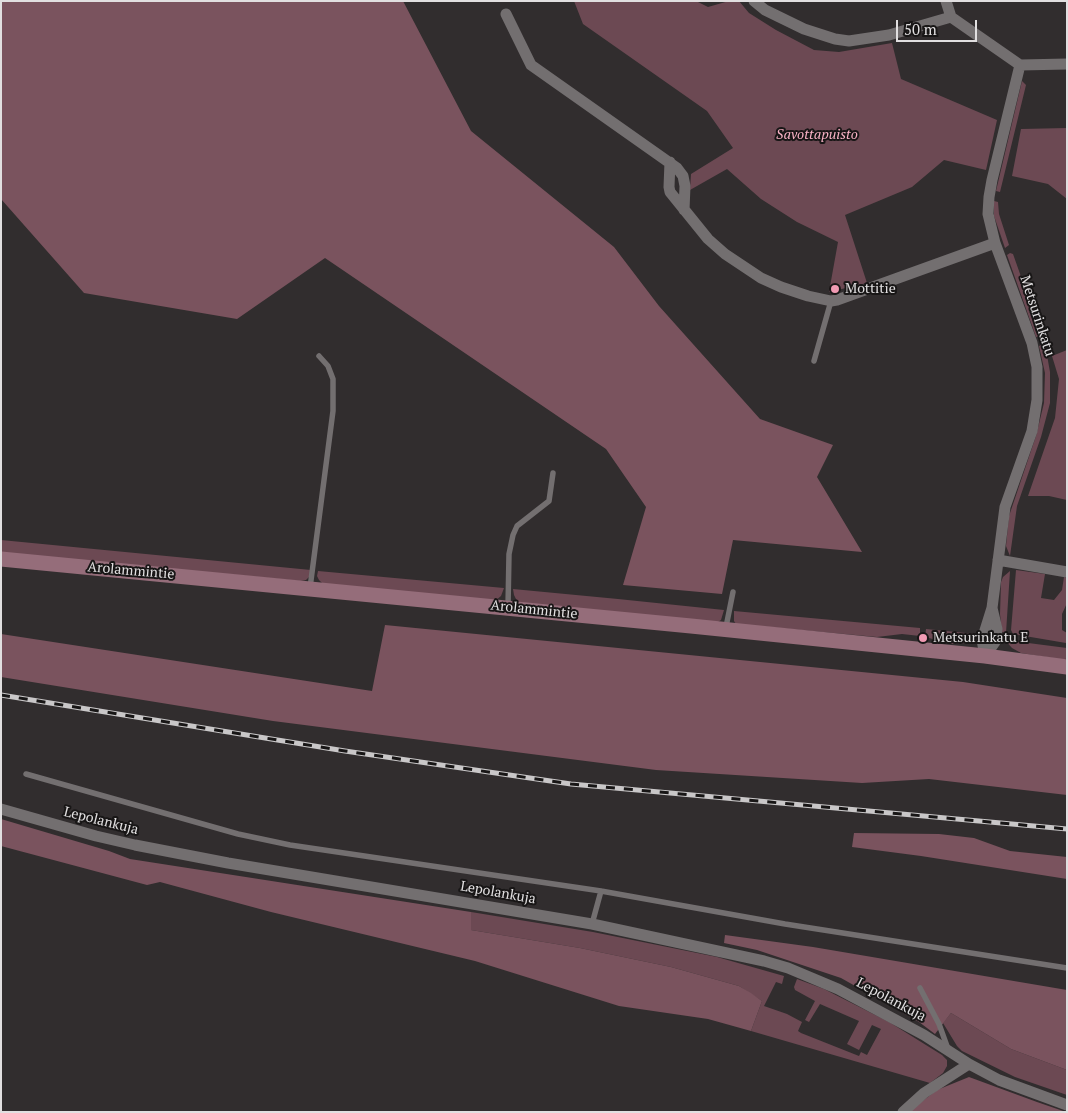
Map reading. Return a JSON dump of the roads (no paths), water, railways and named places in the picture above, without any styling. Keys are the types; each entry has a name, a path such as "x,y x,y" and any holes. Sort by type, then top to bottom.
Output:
{"street":[{"path":"754,1 765,10 804,29 835,39 849,41 889,35 951,17"},
{"path":"946,1 951,17 1020,65 1067,64"},
{"path":"506,14 531,65 670,162 683,176 685,186 684,210"},
{"name":"Metsurinkatu","path":"986,656 982,640 992,608 1006,507 1036,415 1038,385 1037,367 1032,343 995,243 988,214 989,196 1020,65"},
{"path":"670,162 670,192 708,239 743,267 781,287 830,301 847,297 995,243"},
{"name":"Arolammintie","path":"1,559 986,656 1067,667"},
{"path":"998,560 1067,572"},
{"name":"Lepolankuja","path":"1,809 135,845 228,863 592,924 738,954 788,968 838,989 1006,1083 1067,1105"},
{"path":"903,1112 924,1093 969,1064"}],"lane":[{"path":"814,361 830,301"},
{"path":"310,588 333,411 333,379 328,366 319,356"},
{"path":"508,608 509,554 513,536 517,526 549,501 553,473"},
{"path":"726,630 732,592"},
{"path":"26,774 255,838 601,891 784,924 1067,968"},
{"path":"592,924 601,891"},
{"path":"920,988 939,1024 948,1051"}],"railway":[{"path":"1,695 345,751 571,784 1067,829"}],"place":[{"name":"Mottitie","path":"835,289"},
{"name":"Metsurinkatu E","path":"923,638"}],"park label":[{"name":"Savottapuisto","path":"817,135"}]}
